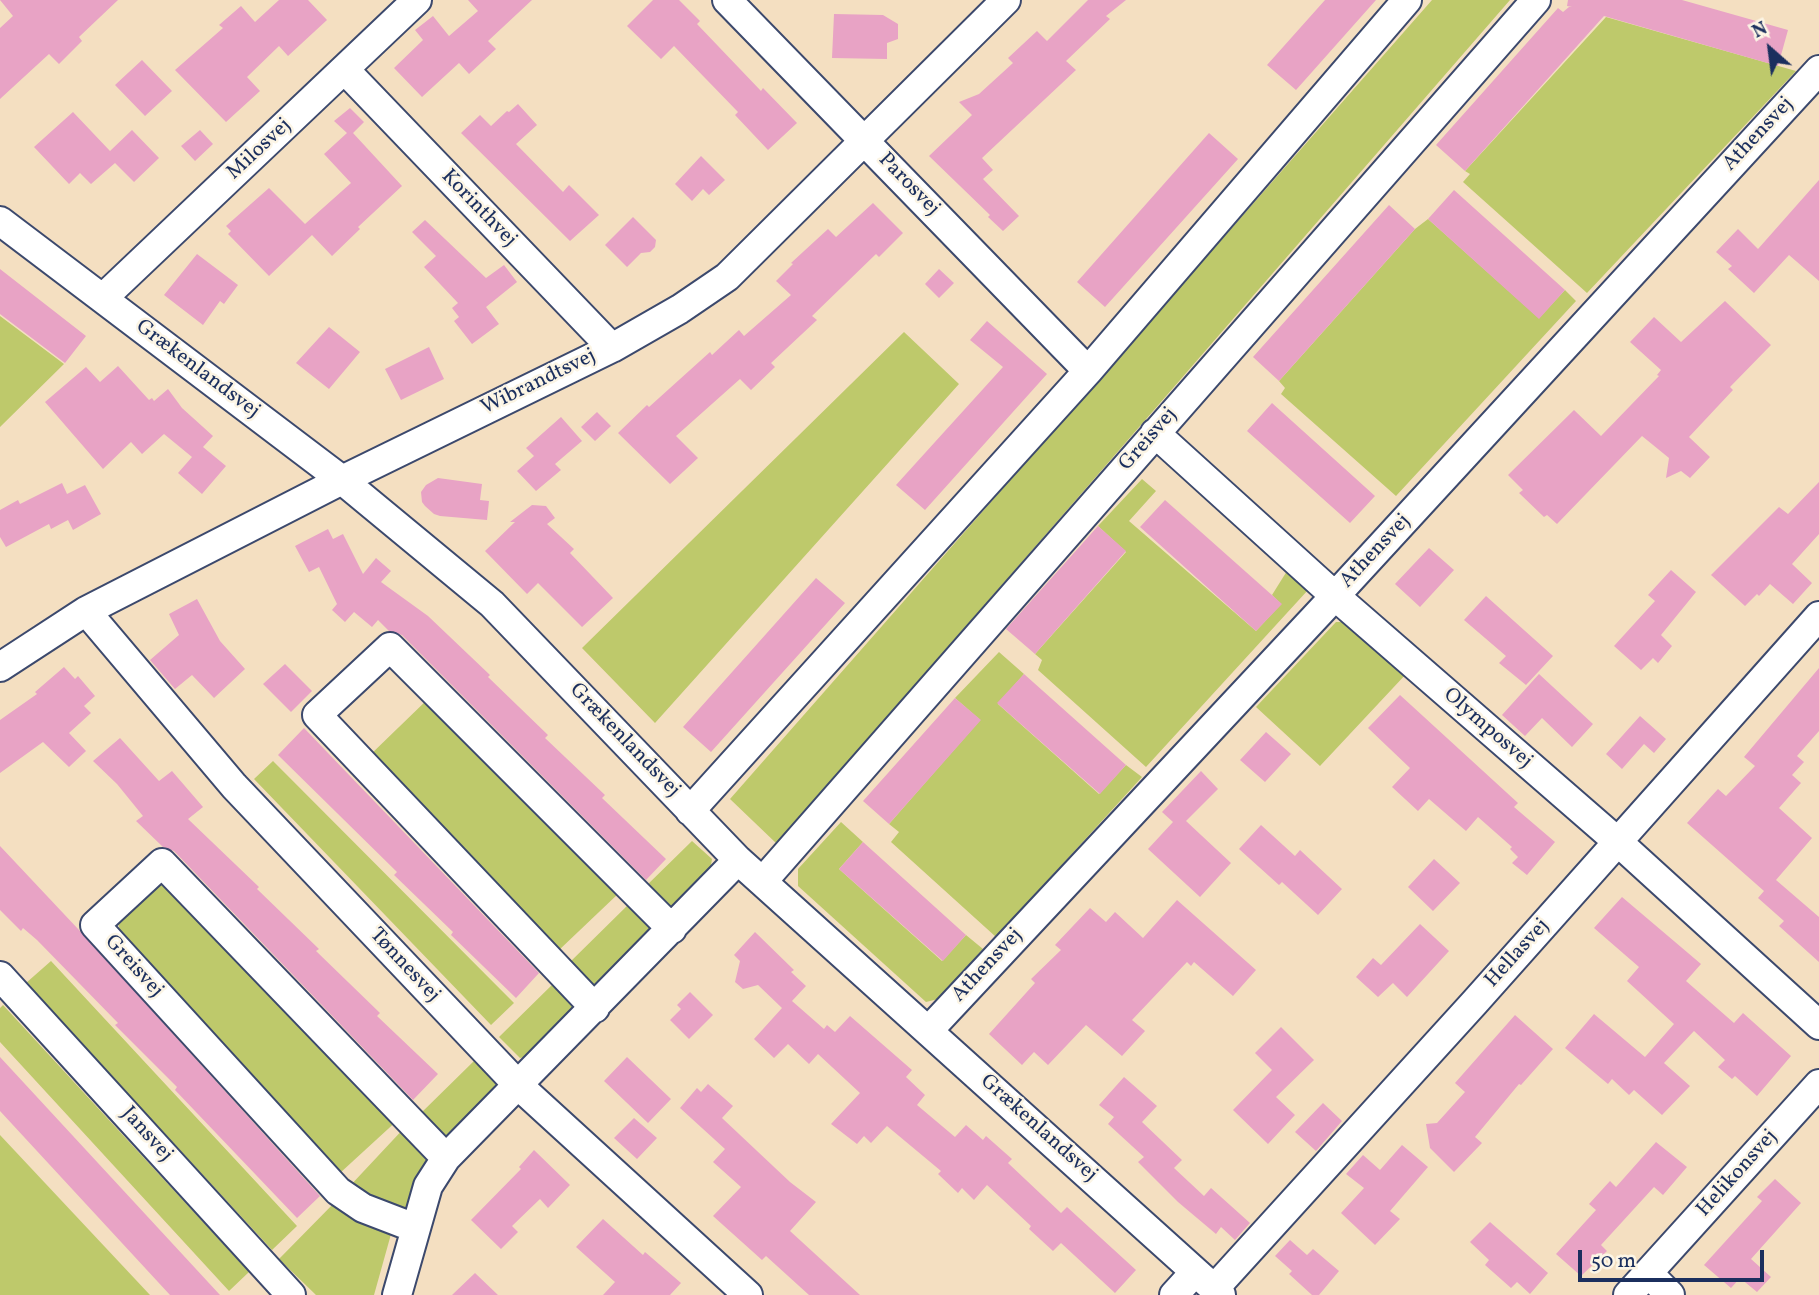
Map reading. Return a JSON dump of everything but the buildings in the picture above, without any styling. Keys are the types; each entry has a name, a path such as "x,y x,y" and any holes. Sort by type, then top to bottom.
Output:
{"street":[{"name":"Milosvej","path":"103,298 418,0"},
{"name":"Parosvej","path":"727,0 1088,371"},
{"name":"Wibrandtsvej","path":"0,667 86,611 342,480 612,348 680,309 727,276 1006,0"},
{"path":"691,811 1088,371 1407,0"},
{"name":"Greisvej","path":"763,881 1536,0"},
{"name":"Korinthvej","path":"345,70 612,348"},
{"name":"Athensvej","path":"929,1031 1335,596 1819,70"},
{"name":"Grækenlandsvej","path":"0,220 342,480 492,604 738,860 1210,1285"},
{"name":"Olymposvej","path":"1155,433 1335,596 1618,842 1819,1025"},
{"name":"Tønnesvej","path":"86,611 234,786 518,1086 748,1295"},
{"name":"Hellasvej","path":"1174,1295 1210,1285 1618,842 1819,616"},
{"path":"595,1008 317,715 390,647 672,929"},
{"path":"397,1295 428,1186 446,1158 738,860"},
{"name":"Greisvej","path":"415,1228 363,1208 338,1191 95,925 162,863 446,1158"},
{"name":"Jansvej","path":"0,976 291,1295"},
{"name":"Helikonsvej","path":"1628,1295 1819,1084"},
{"path":"1648,1273 1670,1295"}],"green space":[{"path":"1432,0 1510,0 777,844 730,799"},
{"path":"1606,17 1796,71 1587,293 1463,182 1470,174 1465,171"},
{"path":"1428,219 1539,318 1565,290 1576,301 1396,496 1281,394 1285,388 1279,381 1415,229"},
{"path":"0,316 64,364 0,427"},
{"path":"904,332 959,384 655,723 582,648"},
{"path":"1142,479 1156,491 1129,521 1256,631 1281,604 1272,595 1287,571 1308,590 1146,767 1038,670 1042,660 1035,654 1126,552 1098,526"},
{"path":"1336,622 1348,622 1407,673 1320,766 1256,707"},
{"path":"999,652 1024,674 998,704 1099,794 1126,765 1142,777 996,937 891,842 899,832 889,824 980,720 955,698"},
{"path":"430,697 619,893 558,951 368,757"},
{"path":"273,761 514,1003 491,1025 254,779"},
{"path":"841,822 863,842 839,869 942,961 966,935 983,949 938,999 926,1002 798,886 798,869"},
{"path":"692,841 712,859 710,871 669,913 643,889"},
{"path":"165,880 400,1118 340,1173 120,933 118,921 121,910"},
{"path":"633,900 658,926 591,991 566,966"},
{"path":"51,961 297,1226 272,1250 26,983"},
{"path":"557,980 580,1003 528,1056 520,1058 499,1037"},
{"path":"3,1005 249,1272 229,1291 0,1042 0,1008"},
{"path":"474,1061 496,1084 493,1093 445,1141 420,1114"},
{"path":"407,1125 432,1158 419,1174 405,1214 348,1188"},
{"path":"0,1135 150,1295 0,1295"},
{"path":"338,1199 393,1227 374,1295 316,1295 279,1259"}]}
